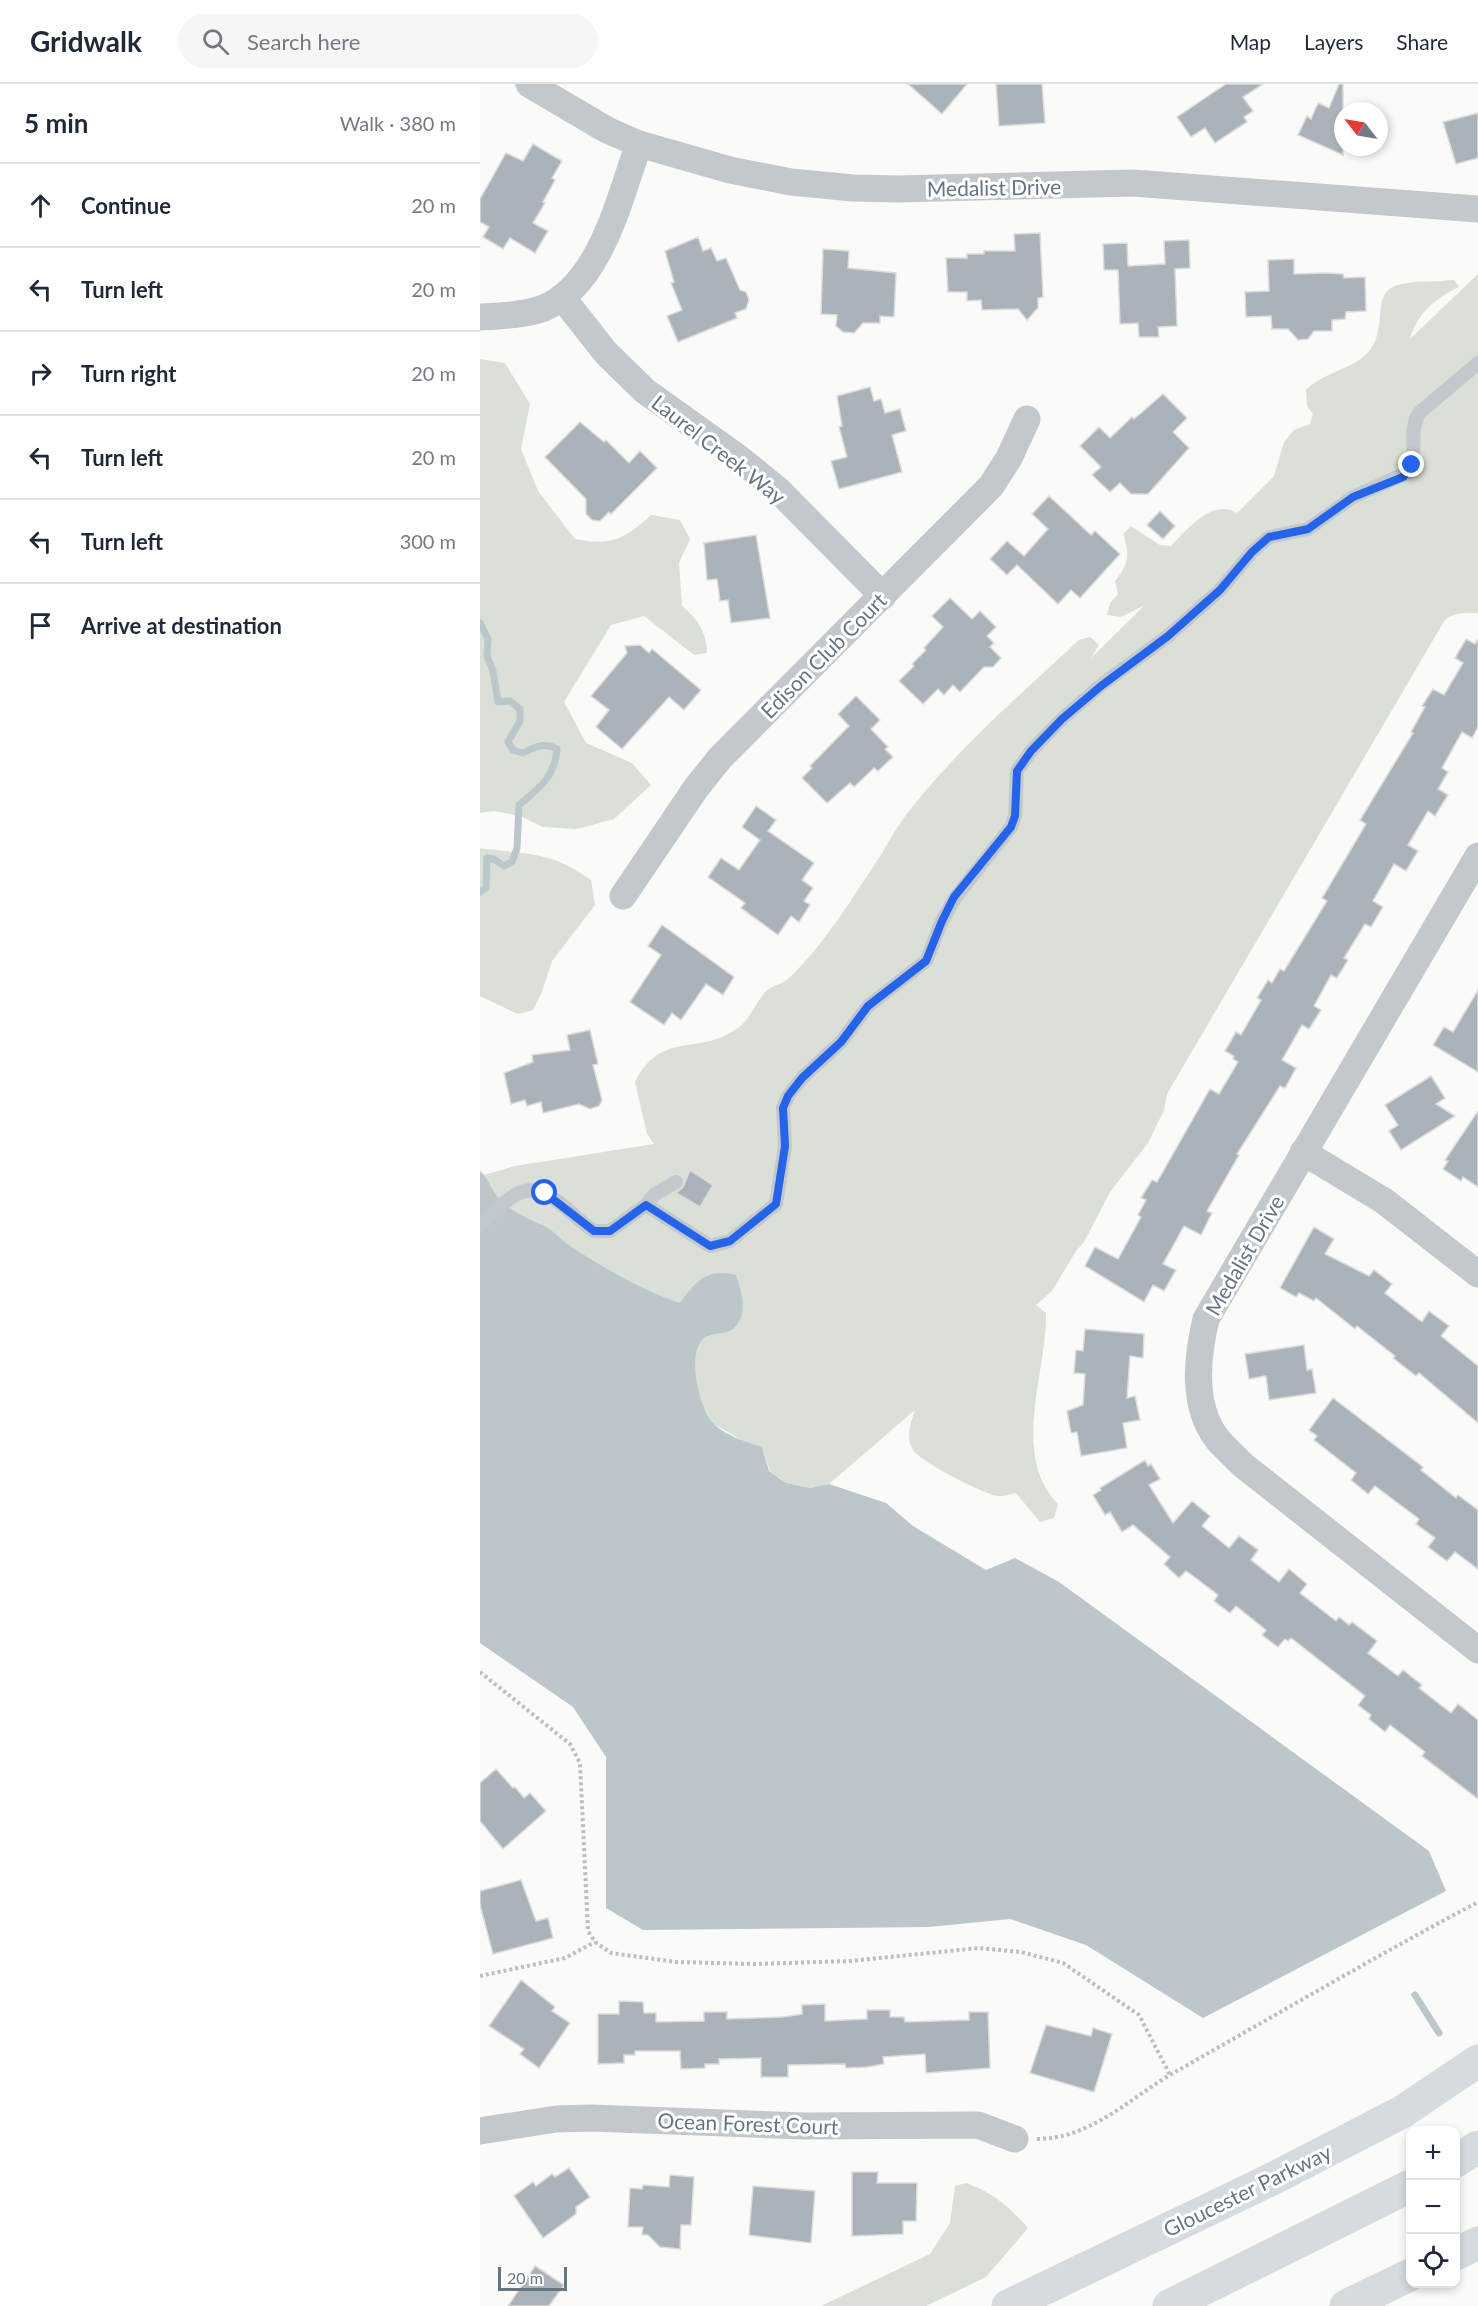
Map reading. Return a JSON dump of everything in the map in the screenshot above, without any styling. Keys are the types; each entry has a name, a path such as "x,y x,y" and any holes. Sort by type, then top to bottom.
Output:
{"main road":[{"name":"Gloucester Parkway","path":"1008,2306 1270,2180 1402,2112 1478,2061"},
{"path":"1460,2158 1478,2147"},
{"path":"1168,2306 1406,2188"},
{"path":"1460,2252 1478,2243"},
{"path":"1346,2306 1406,2277"}],"street":[{"name":"Medalist Drive","path":"529,84 607,130 639,144 730,170 790,182 853,188 1133,183 1478,209"},
{"path":"480,317 544,308 562,297 592,263 605,237 639,144"},
{"name":"Laurel Creek Way","path":"562,297 606,353 645,391 740,459 778,490 883,596"},
{"name":"Edison Club Court","path":"623,896 696,788 720,758 991,486 1009,458 1027,419"},
{"name":"Medalist Drive","path":"1478,856 1206,1319 1198,1352 1198,1380 1202,1405 1216,1438 1244,1466 1478,1650"},
{"path":"1303,1152 1384,1200 1478,1274"},
{"name":"Ocean Forest Court","path":"480,2131 556,2119 592,2118 804,2126 978,2125 1015,2139"}],"lane":[{"path":"646,1205 710,1246 730,1241 769,1212 778,1197 785,1146 783,1108 788,1096 802,1078 841,1042 868,1006 926,961 954,897 1011,827 1015,816 1015,780 1022,761 1083,700 1153,649 1220,590 1252,552 1269,537 1308,529 1353,497 1409,472 1413,457 1414,420 1419,413 1478,363"},
{"path":"480,1225 512,1197 522,1192 545,1193 583,1225 603,1233 620,1226 646,1205 655,1194 676,1182"}],"path":[{"path":"480,1672 570,1744 580,1763 588,1931 595,1942 611,1953 666,1961 755,1964 850,1961 979,1948 1021,1952 1063,1963 1139,2015 1170,2075"},
{"path":"1015,2139 1054,2139 1089,2127 1170,2075 1478,1902"},
{"path":"480,1976 565,1958 595,1942"}],"shaded area":[{"path":"1478,274 1478,613 1450,616 1443,623 1167,1094 1164,1110 1148,1143 1110,1192 1084,1242 1052,1291 1036,1305 1046,1313 1033,1438 1036,1462 1044,1484 1058,1504 1054,1518 1040,1522 1016,1493 1005,1496 990,1494 953,1477 918,1455 909,1440 915,1410 829,1484 810,1488 786,1483 770,1471 762,1447 744,1441 713,1424 701,1402 480,1360 480,1176 515,1166 654,1144 647,1134 635,1082 645,1066 656,1056 668,1050 720,1038 740,1026 766,991 787,980 814,951 847,907 906,815 967,746 1079,640 1090,637 1099,645 1091,658 1145,605 1121,617 1107,615 1110,603 1118,594 1115,581 1127,559 1127,547 1123,534 1131,526 1160,545 1171,546 1192,525 1209,513 1228,509 1237,513 1274,476 1284,442 1294,430 1310,424 1313,414 1307,406 1306,390 1319,380 1362,358 1371,349 1379,327 1381,306 1389,289 1411,282 1454,280 1459,287 1428,307 1417,321 1410,339"},
{"path":"480,359 505,363 530,404 521,449 538,491 575,539 598,542 617,539 633,530 651,515 680,520 690,539 679,563 682,606 693,616 700,627 707,653 694,655 644,616 611,625 564,702 586,743 632,763 651,785 614,819 577,829 543,827 520,816 494,811 480,813"},
{"path":"480,848 538,855 563,863 591,880 595,905 552,961 542,992 533,1010 518,1014 480,996"},
{"path":"480,1171 503,1203 548,1228 567,1244 609,1270 665,1298 680,1303 691,1288 703,1278 717,1273 736,1275 743,1301 742,1315 731,1330 710,1335 702,1340 695,1358 699,1394 713,1423 736,1438 762,1447 769,1471 786,1483 810,1488 829,1484 886,1503 913,1526 986,1570 1015,1558 1059,1582 1429,1851 1446,1891 1203,2018 1086,1945 1010,1919 929,1927 643,1930 606,1908 606,1757 573,1707 480,1643"},
{"path":"966,2183 1000,2201 1028,2228 986,2277 926,2306 821,2306 930,2254 950,2223 955,2186"}],"building":[{"path":"908,84 967,84 942,114"},
{"path":"996,84 1042,84 1045,123 999,126"},
{"path":"1226,84 1263,84 1243,97 1253,111 1244,117 1247,122 1215,143 1205,128 1191,137 1177,117"},
{"path":"1339,84 1343,84 1343,102 1334,102 1334,151 1298,135 1307,116 1311,119 1318,103 1329,108"},
{"path":"1478,113 1478,158 1456,164 1443,122"},
{"path":"533,144 562,161 552,178 555,180 543,202 545,203 533,223 548,231 535,253 510,238 503,249 483,237 489,227 480,222 480,199 506,153 523,161"},
{"path":"1040,233 1043,297 1038,298 1038,308 1027,320 1018,309 982,310 981,300 967,301 967,292 948,292 946,258 967,258 967,254 984,254 984,251 1015,251 1014,234"},
{"path":"698,237 703,251 711,248 717,261 726,258 740,290 746,292 749,300 746,309 735,313 737,318 678,342 667,316 682,310 671,283 674,282 665,251"},
{"path":"1189,240 1190,268 1175,269 1177,326 1158,327 1159,337 1139,337 1138,323 1120,324 1118,270 1104,270 1103,244 1127,243 1128,266 1165,264 1164,241"},
{"path":"823,249 849,251 848,268 896,273 894,317 880,316 880,323 863,323 854,333 843,332 836,326 837,315 821,314"},
{"path":"1294,259 1294,274 1326,273 1343,274 1344,278 1365,277 1366,311 1346,312 1345,319 1332,320 1332,331 1314,331 1308,339 1298,340 1288,329 1272,329 1271,316 1246,317 1245,292 1269,291 1268,260"},
{"path":"870,387 874,401 881,399 885,413 900,409 906,431 892,435 902,472 839,489 831,461 847,457 839,427 842,426 837,396"},
{"path":"1163,394 1187,418 1173,432 1189,448 1148,494 1131,494 1120,483 1110,492 1092,475 1101,467 1080,446 1099,427 1110,438 1132,417 1134,419"},
{"path":"580,422 604,442 606,440 629,463 640,451 657,468 611,514 609,512 600,521 592,520 586,514 586,499 545,457"},
{"path":"1049,496 1091,535 1095,531 1120,554 1080,598 1071,590 1058,604 1017,565 1007,575 990,559 1007,541 1024,556 1048,529 1032,514"},
{"path":"1160,511 1175,526 1163,539 1147,525"},
{"path":"756,535 770,618 731,623 728,600 720,601 717,579 707,580 704,543"},
{"path":"950,598 972,619 980,611 996,627 987,636 994,643 990,647 1001,658 993,667 984,667 960,692 953,685 944,695 938,689 923,704 899,681 914,666 912,664 943,627 932,616"},
{"path":"1466,639 1475,644 1478,639 1478,727 1472,738 1462,732 1442,768 1448,772 1438,789 1448,795 1435,816 1428,811 1408,845 1418,851 1406,871 1394,864 1373,901 1383,907 1371,927 1365,924 1344,958 1348,960 1337,978 1331,975 1314,1006 1321,1010 1309,1029 1302,1025 1282,1060 1296,1068 1285,1088 1280,1086 1237,1154 1239,1155 1207,1211 1212,1213 1201,1235 1184,1226 1163,1264 1176,1270 1164,1291 1153,1285 1144,1302 1085,1266 1095,1247 1118,1259 1141,1217 1138,1215 1146,1200 1141,1198 1152,1180 1157,1182 1210,1089 1219,1094 1238,1062 1233,1059 1234,1056 1225,1051 1236,1032 1241,1035 1261,1000 1257,998 1268,980 1272,983 1280,969 1284,971 1327,901 1322,898 1366,824 1360,820 1413,733 1411,732 1425,707 1422,706 1433,689 1444,695 1463,663 1455,658"},
{"path":"640,645 649,653 652,649 701,690 684,710 669,697 622,749 596,727 609,710 591,696 627,653 625,646"},
{"path":"856,696 880,720 871,729 888,747 885,749 893,757 878,771 874,768 854,787 850,783 827,803 802,778 812,768 810,766 849,726 838,714"},
{"path":"756,806 776,820 768,831 814,863 802,880 813,888 804,901 810,905 799,922 791,916 778,935 741,908 745,903 708,877 721,858 739,870 760,840 742,827"},
{"path":"662,925 734,977 723,995 706,984 681,1020 672,1013 664,1025 630,1002 661,955 648,946"},
{"path":"1478,990 1478,1072 1433,1045 1444,1027 1453,1032"},
{"path":"590,1030 598,1064 593,1065 602,1100 599,1106 590,1109 579,1104 543,1113 541,1102 527,1106 525,1100 511,1104 504,1073 533,1062 532,1055 570,1050 567,1035"},
{"path":"1431,1076 1445,1098 1436,1104 1455,1116 1401,1150 1389,1131 1398,1125 1385,1105"},
{"path":"1478,1111 1478,1187 1463,1177 1461,1181 1443,1169 1448,1161 1445,1160"},
{"path":"690,1170 713,1185 700,1207 676,1193 683,1187"},
{"path":"1314,1227 1334,1239 1325,1254 1369,1276 1374,1270 1392,1284 1385,1293 1422,1322 1429,1311 1449,1326 1441,1336 1478,1366 1478,1423 1419,1373 1416,1376 1357,1326 1355,1329 1316,1298 1314,1301 1299,1293 1296,1297 1280,1288"},
{"path":"1085,1329 1144,1334 1143,1358 1130,1356 1127,1398 1135,1396 1140,1420 1123,1423 1127,1448 1081,1456 1077,1432 1071,1433 1067,1411 1083,1405 1085,1374 1074,1373 1076,1350 1083,1351"},
{"path":"1304,1345 1307,1370 1312,1369 1316,1393 1269,1400 1266,1376 1249,1379 1245,1354"},
{"path":"1333,1398 1423,1467 1421,1470 1456,1498 1458,1495 1478,1510 1478,1569 1455,1552 1447,1561 1428,1547 1435,1538 1416,1524 1419,1519 1375,1486 1368,1494 1351,1480 1356,1473 1314,1440 1317,1436 1309,1430"},
{"path":"1145,1460 1148,1466 1151,1464 1160,1479 1149,1485 1173,1523 1192,1501 1210,1516 1202,1526 1229,1548 1239,1536 1258,1550 1251,1560 1279,1582 1289,1569 1307,1584 1300,1593 1336,1621 1339,1617 1349,1625 1352,1622 1377,1641 1368,1653 1398,1676 1403,1670 1422,1685 1419,1688 1451,1713 1458,1704 1478,1720 1478,1799 1422,1756 1425,1752 1390,1725 1385,1732 1369,1719 1371,1715 1358,1705 1365,1696 1291,1638 1288,1641 1285,1639 1278,1647 1262,1635 1266,1630 1236,1606 1230,1613 1214,1601 1218,1595 1189,1573 1186,1571 1179,1578 1164,1564 1170,1557 1133,1525 1122,1532 1110,1512 1105,1515 1093,1495 1101,1490 1100,1488"},
{"path":"496,1769 524,1798 530,1793 546,1811 503,1849 480,1821 480,1783"},
{"path":"521,1880 536,1921 548,1918 553,1938 493,1954 480,1905 480,1891"},
{"path":"521,1980 555,2007 552,2011 570,2023 539,2068 520,2054 524,2049 489,2026"},
{"path":"619,2001 643,2002 644,2013 656,2013 656,2022 704,2021 704,2012 727,2012 727,2019 783,2017 802,2014 802,2005 825,2004 825,2021 867,2019 867,2010 890,2010 890,2017 904,2017 905,2022 969,2020 969,2012 988,2012 990,2068 926,2073 925,2054 883,2057 884,2064 867,2067 846,2068 845,2064 788,2065 788,2077 761,2077 761,2058 719,2059 719,2064 705,2064 705,2068 681,2069 680,2051 635,2051 635,2055 624,2055 624,2063 598,2064 598,2014 619,2014"},
{"path":"1046,2025 1091,2036 1093,2028 1112,2034 1094,2092 1030,2073"},
{"path":"569,2168 590,2197 576,2207 576,2214 543,2238 514,2196 533,2182 536,2186 552,2174 555,2177"},
{"path":"852,2172 878,2172 877,2183 917,2183 916,2221 903,2221 903,2234 852,2236"},
{"path":"670,2175 694,2177 691,2225 681,2225 680,2249 660,2247 648,2235 642,2235 643,2227 628,2227 630,2188 642,2189 643,2185 669,2187"},
{"path":"753,2186 815,2191 811,2243 749,2235"},
{"path":"535,2266 564,2285 549,2306 508,2306"}],"waterway":[{"path":"480,623 488,639 487,656 493,671 498,702 510,701 520,709 520,721 508,742 513,750 522,753 544,745 557,749 550,774 540,787 519,805 517,848 512,862 504,866 494,859 487,858 486,888 480,892"},
{"path":"1415,1995 1439,2033"}],"route":[{"path":"545,1193 555,1199 583,1225 594,1231 603,1233 610,1231 620,1226 646,1205 710,1246 730,1241 769,1212 776,1204 778,1197 785,1146 783,1108 788,1096 802,1078 841,1042 868,1006 926,961 954,897 1005,838 1011,827 1016,805 1015,780 1022,761 1062,719 1101,686 1153,649 1220,590 1252,552 1269,537 1308,529 1353,497 1403,477 1412,465"}]}
